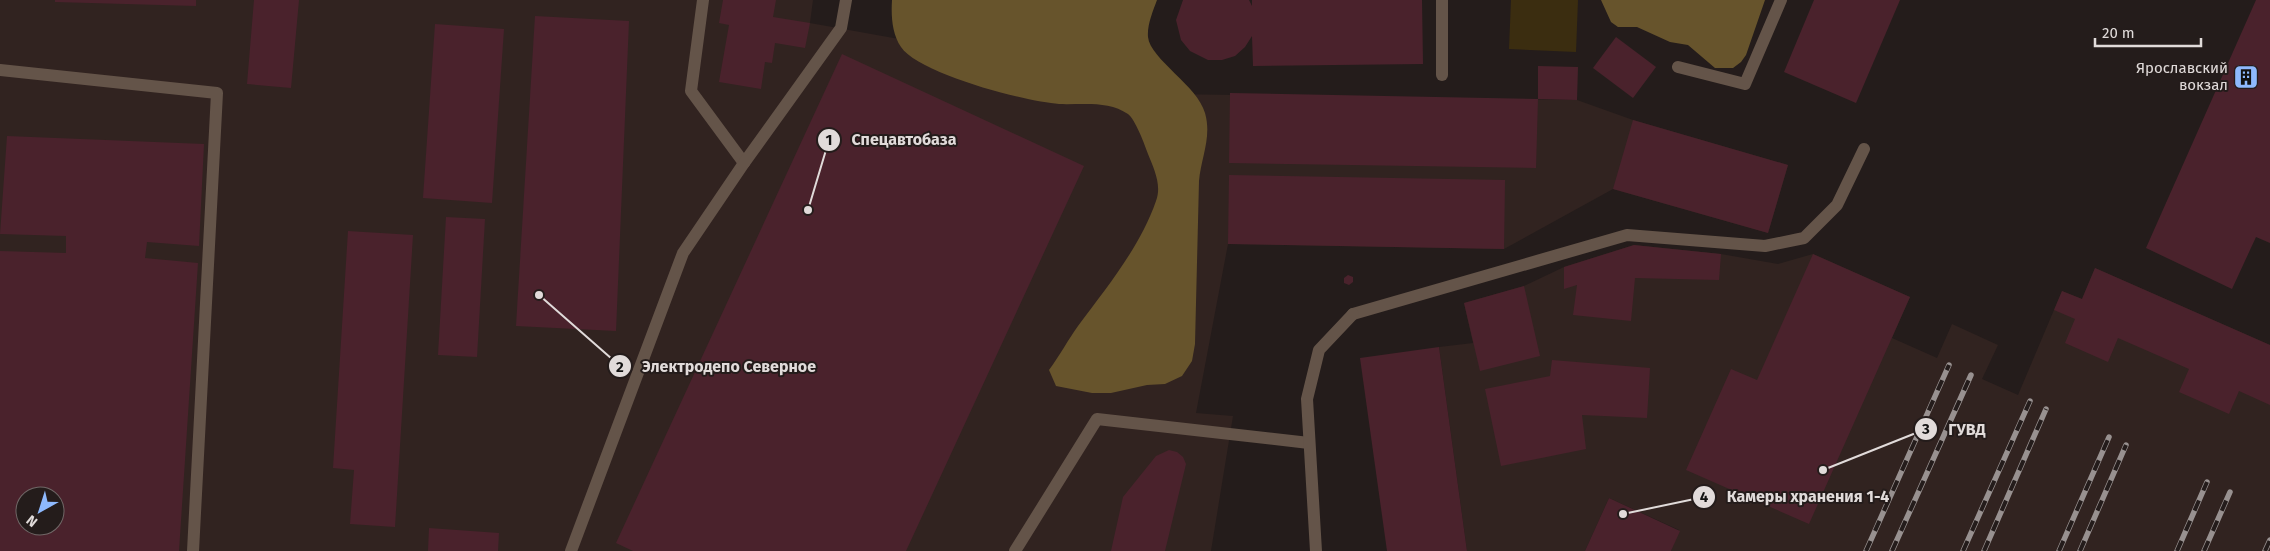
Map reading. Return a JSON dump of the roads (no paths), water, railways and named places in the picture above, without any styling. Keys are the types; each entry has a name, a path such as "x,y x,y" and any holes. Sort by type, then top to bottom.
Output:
{"street":[{"path":"704,0 692,91 744,163"},
{"path":"571,551 683,253 744,163 841,28 846,0"},
{"path":"1442,0 1442,75"},
{"path":"1678,66 1745,84 1781,0"},
{"path":"0,70 217,93 193,551"},
{"path":"1316,551 1307,399 1319,350 1353,314 1627,235 1765,246 1804,238 1838,206 1864,149"},
{"path":"1015,551 1096,419 1309,443"}],"railway":[{"path":"1866,551 1949,365"},
{"path":"1892,551 1971,375"},
{"path":"1963,551 2030,401"},
{"path":"1984,551 2046,409"},
{"path":"2059,551 2109,437"},
{"path":"2080,551 2126,445"},
{"path":"2177,551 2207,482"},
{"path":"2204,551 2230,492"},
{"path":"2265,551 2270,540"}],"place":[{"name":"Ярославский вокзал","path":"2246,77"},
{"name":"Спецавтобаза","path":"808,210"},
{"name":"Электродепо Северное","path":"539,295"},
{"name":"ГУВД","path":"1823,470"},
{"name":"Камеры хранения 1-4","path":"1623,514"}]}
